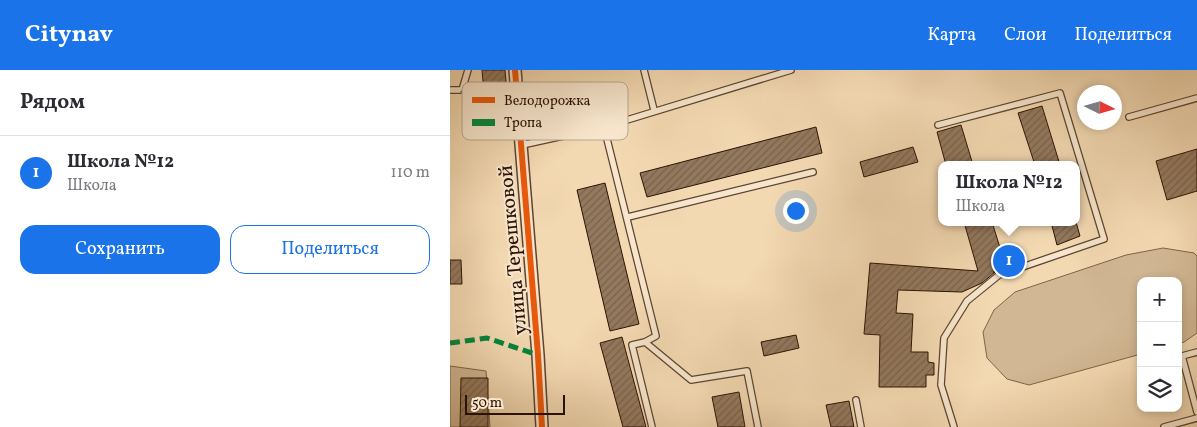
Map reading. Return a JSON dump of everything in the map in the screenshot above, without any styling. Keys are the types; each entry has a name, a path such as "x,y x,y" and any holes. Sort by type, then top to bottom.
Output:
{"street":[{"name":"улица Терешковой","path":"521,140 542,427"}],"lane":[{"path":"464,82 468,70"},
{"path":"644,70 654,110"},
{"path":"628,119 791,70"},
{"path":"938,125 1060,93 1104,239 999,276 966,301 944,338 941,385 954,427"},
{"path":"1130,116 1197,98"},
{"path":"522,145 545,140"},
{"path":"607,140 656,336 645,342 632,345 652,427"},
{"path":"628,217 814,172"},
{"path":"645,342 690,380 747,371 758,427"},
{"path":"1197,352 1182,356 1197,412"},
{"path":"856,400 861,427"},
{"path":"1164,427 1197,418"}],"shaded area":[{"path":"1163,248 1194,253 1197,256 1197,333 1182,343 1182,277 1137,277 1137,355 1029,385 1007,379 987,358 983,332 994,310 1015,292 1126,255"},
{"path":"450,366 486,371 490,427 450,427"}],"building":[{"path":"482,70 505,70 506,82 483,82"},
{"path":"1042,106 1059,161 1034,161 1018,113"},
{"path":"961,125 972,161 945,161 937,132"},
{"path":"816,127 822,153 647,197 640,173"},
{"path":"913,147 918,162 864,177 860,162"},
{"path":"1197,149 1197,191 1167,200 1156,161"},
{"path":"605,183 639,324 610,331 577,190"},
{"path":"965,226 993,226 1006,267 993,272 995,272 982,283 962,292 898,290 896,313 913,314 911,352 928,352 928,362 934,363 934,375 926,375 926,387 879,387 880,335 864,334 870,263 978,271"},
{"path":"1052,226 1077,226 1080,236 1057,245"},
{"path":"450,260 461,260 462,284 450,284"},
{"path":"796,335 799,348 764,356 761,342"},
{"path":"622,337 646,427 623,427 600,343"},
{"path":"461,378 488,378 488,427 460,427"},
{"path":"739,392 745,427 718,427 712,397"},
{"path":"849,401 854,427 831,427 826,405"}],"marked path":[{"path":"450,343 487,338 538,355"}],"cycle path":[{"path":"515,70 516,82"},
{"path":"521,140 542,427"}],"place":[{"name":"Школа №12","path":"1009,261"}]}
